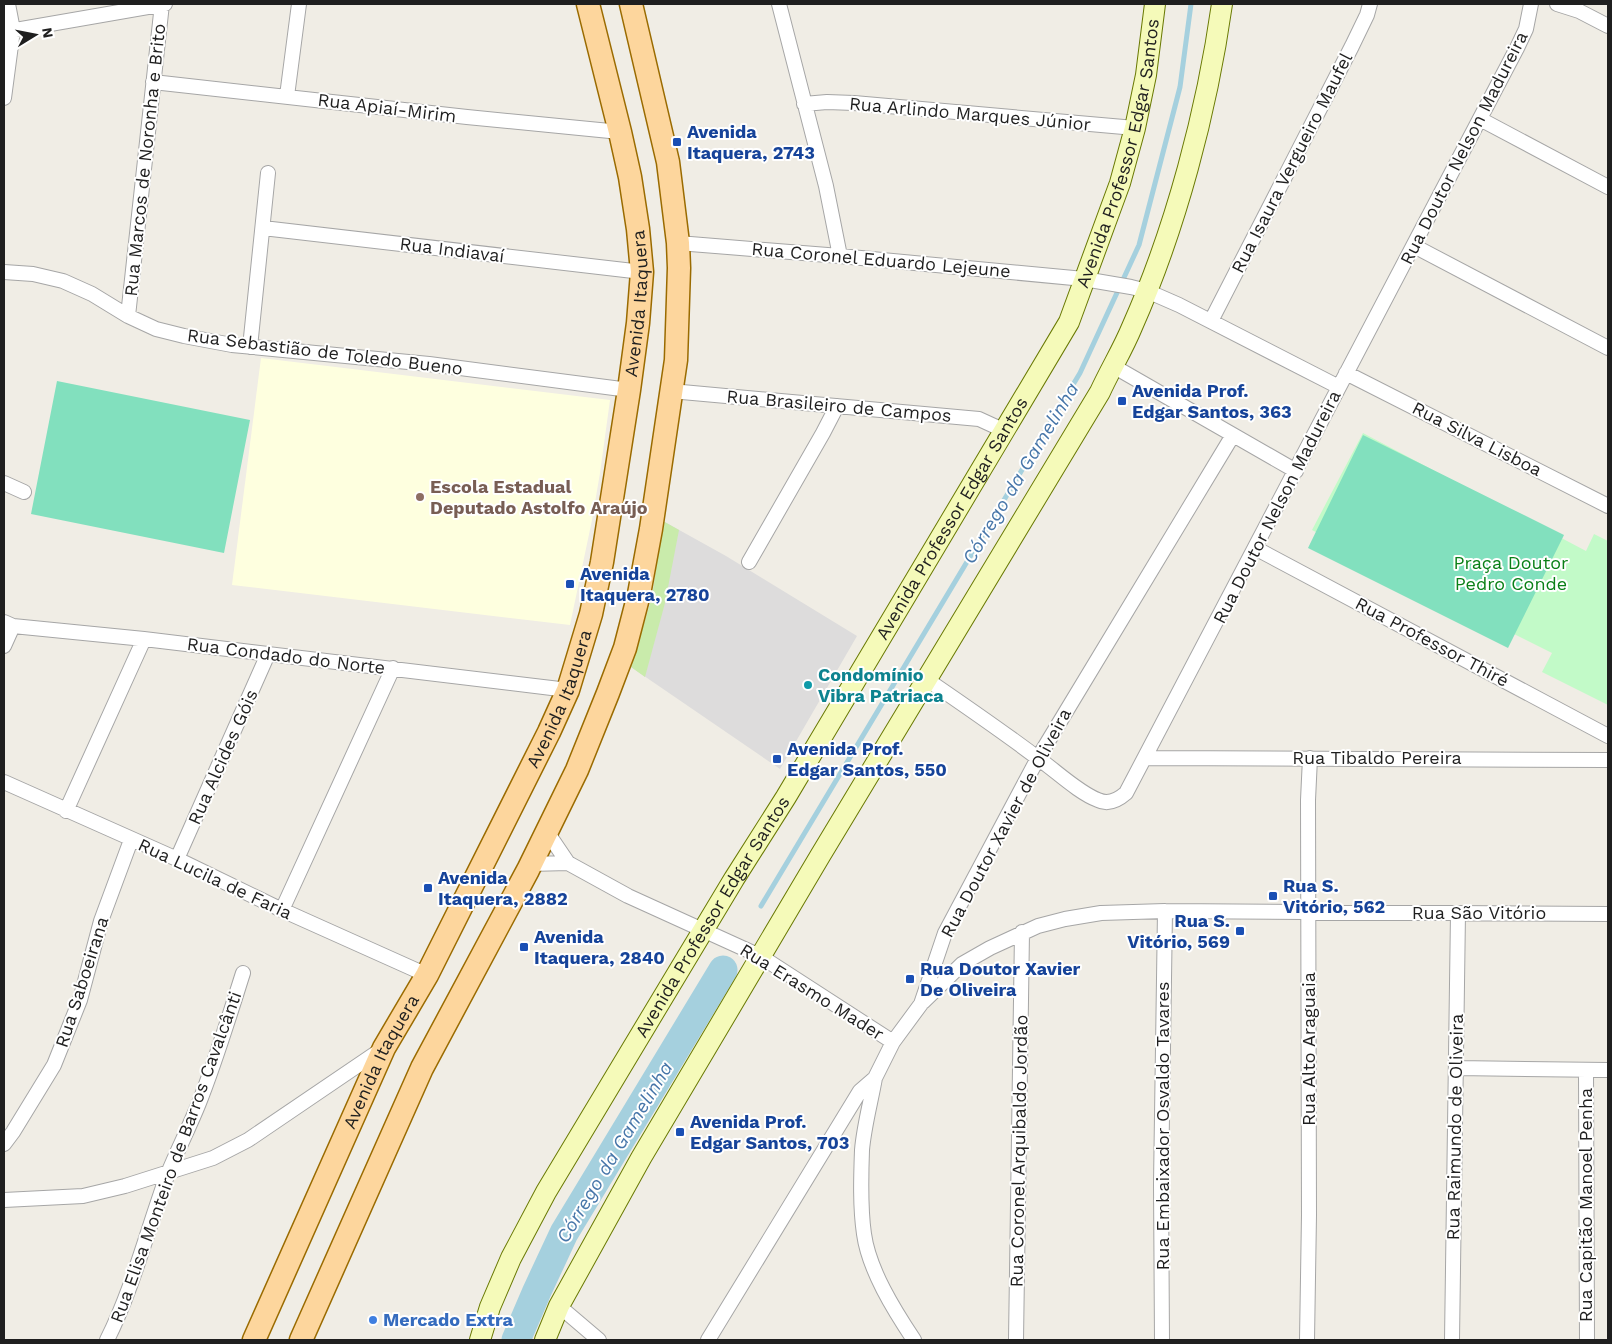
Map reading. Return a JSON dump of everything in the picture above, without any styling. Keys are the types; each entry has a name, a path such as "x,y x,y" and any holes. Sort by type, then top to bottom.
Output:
{"main road":[{"name":"Avenida Itaquera","path":"254,1340 384,1048 427,975 550,732 568,690 591,614 602,562 629,390 638,323 642,272 630,177 588,4"},
{"path":"301,1340 422,1068 547,832 580,761 625,648 642,575 672,391 676,360 679,299 678,242 668,162 632,4"},
{"name":"Avenida Professor Edgar Santos","path":"480,1340 490,1307 511,1258 546,1192 734,879 786,797 1069,322 1091,280 1100,240 1120,183 1135,128 1146,75 1155,4"},
{"path":"545,1340 559,1306 640,1158 1091,407 1113,366 1132,327 1139,289 1167,238 1192,154 1211,71 1222,4"}],"street":[{"path":"4,98 8,4"},
{"path":"8,31 163,4"},
{"name":"Rua Marcos de Noronha e Brito","path":"128,316 163,4"},
{"path":"287,96 299,4"},
{"path":"779,4 826,186 840,256"},
{"name":"Rua Isaura Vergueiro Maufel","path":"1211,321 1352,46 1370,4"},
{"name":"Rua Doutor Nelson Madureira","path":"926,679 1072,784 1099,801 1109,802 1119,799 1126,793 1480,120 1526,29 1531,4"},
{"path":"1557,4 1578,11 1608,26"},
{"name":"Rua Apiaí-Mirim","path":"153,82 620,132"},
{"name":"Rua Arlindo Marques Júnior","path":"804,104 827,102 854,103 1135,128"},
{"path":"1480,120 1608,187"},
{"path":"250,347 268,173"},
{"name":"Rua Indiavaí","path":"263,228 642,272"},
{"name":"Rua Coronel Eduardo Lejeune","path":"678,242 1091,280 1139,289 1179,305 1339,387"},
{"path":"1414,246 1608,348"},
{"name":"Rua Sebastião de Toledo Bueno","path":"4,272 33,274 63,281 92,294 128,316 156,329 184,336 232,345 429,364 629,390"},
{"path":"1113,366 1296,470"},
{"name":"Rua Silva Lisboa","path":"1346,374 1608,506"},
{"name":"Rua Brasileiro de Campos","path":"672,391 979,419 1003,430"},
{"path":"749,562 837,406"},
{"name":"Rua Doutor Xavier de Oliveira","path":"708,1340 860,1091 875,1078 893,1042 921,1004 946,933 1038,758 1233,434"},
{"path":"4,483 24,492"},
{"name":"Rua Professor Thiré","path":"1256,548 1608,736"},
{"path":"4,646 8,624"},
{"name":"Rua Condado do Norte","path":"8,624 568,690"},
{"path":"66,811 144,640"},
{"name":"Rua Alcides Góis","path":"177,859 268,654"},
{"path":"282,910 393,668"},
{"name":"Rua Tibaldo Pereira","path":"1146,758 1608,760"},
{"name":"Rua Alto Araguaia","path":"1307,1340 1309,1215 1308,800 1310,758"},
{"name":"Rua Lucila de Faria","path":"4,782 177,859 282,910 427,975"},
{"path":"547,832 568,864"},
{"name":"Rua Saboeirana","path":"4,1144 54,1065 80,1000 101,921 131,840"},
{"path":"530,864 568,864"},
{"name":"Rua Erasmo Mader","path":"568,864 628,896 760,956 893,1042"},
{"name":"Rua São Vitório","path":"921,1004 962,964 990,948 1038,926 1101,913 1165,911 1608,914"},
{"name":"Rua Embaixador Osvaldo Tavares","path":"1162,1340 1165,911"},
{"name":"Rua Raimundo de Oliveira","path":"1452,1340 1458,913"},
{"name":"Rua Coronel Arquibaldo Jordão","path":"1016,1340 1022,932"},
{"name":"Rua Elisa Monteiro de Barros Cavalcânti","path":"107,1340 117,1321 136,1272 169,1172 218,1056 243,973"},
{"path":"4,1200 83,1196 125,1186 213,1158 248,1140 384,1048"},
{"path":"1456,1068 1608,1070"},
{"name":"Rua Capitão Manoel Penha","path":"1586,1070 1586,1340"},
{"path":"875,1078 863,1147 862,1193 864,1235 873,1266 886,1295 914,1340"},
{"path":"559,1306 599,1340"}],"shaded area":[{"name":"Escola Estadual Deputado Astolfo Araújo","path":"261,358 610,400 592,520 570,625 232,585"},
{"path":"663,521 726,556 857,636 780,769 631,667 652,597"}],"green space":[{"path":"57,381 250,420 224,553 31,514"},
{"name":"Praça Doutor Pedro Conde","path":"1363,433 1586,551 1594,534 1608,541 1608,705 1542,672 1552,653 1512,633 1510,635 1312,530"},
{"name":"Praça Doutor Pedro Conde","path":"1363,435 1564,535 1508,648 1308,548"},
{"path":"663,521 679,530 665,603 645,677 631,667 652,597"}],"waterway":[{"name":"Córrego da Gamelinha","path":"761,906 1080,373 1139,245 1180,87 1191,4"},
{"name":"Córrego da Gamelinha","path":"516,1340 564,1233 723,970"}],"place":[{"name":"Avenida Itaquera, 2743","path":"677,142"},
{"name":"Avenida Prof. Edgar Santos, 363","path":"1122,401"},
{"name":"Escola Estadual Deputado Astolfo Araújo","path":"420,497"},
{"name":"Avenida Itaquera, 2780","path":"570,584"},
{"name":"Condomínio Vibra Patriaca","path":"808,685"},
{"name":"Avenida Prof. Edgar Santos, 550","path":"777,759"},
{"name":"Avenida Itaquera, 2882","path":"428,888"},
{"name":"Rua S. Vitório, 562","path":"1273,896"},
{"name":"Rua S. Vitório, 569","path":"1240,931"},
{"name":"Avenida Itaquera, 2840","path":"524,947"},
{"name":"Rua Doutor Xavier De Oliveira","path":"910,979"},
{"name":"Avenida Prof. Edgar Santos, 703","path":"680,1132"},
{"name":"Mercado Extra","path":"373,1320"}]}
